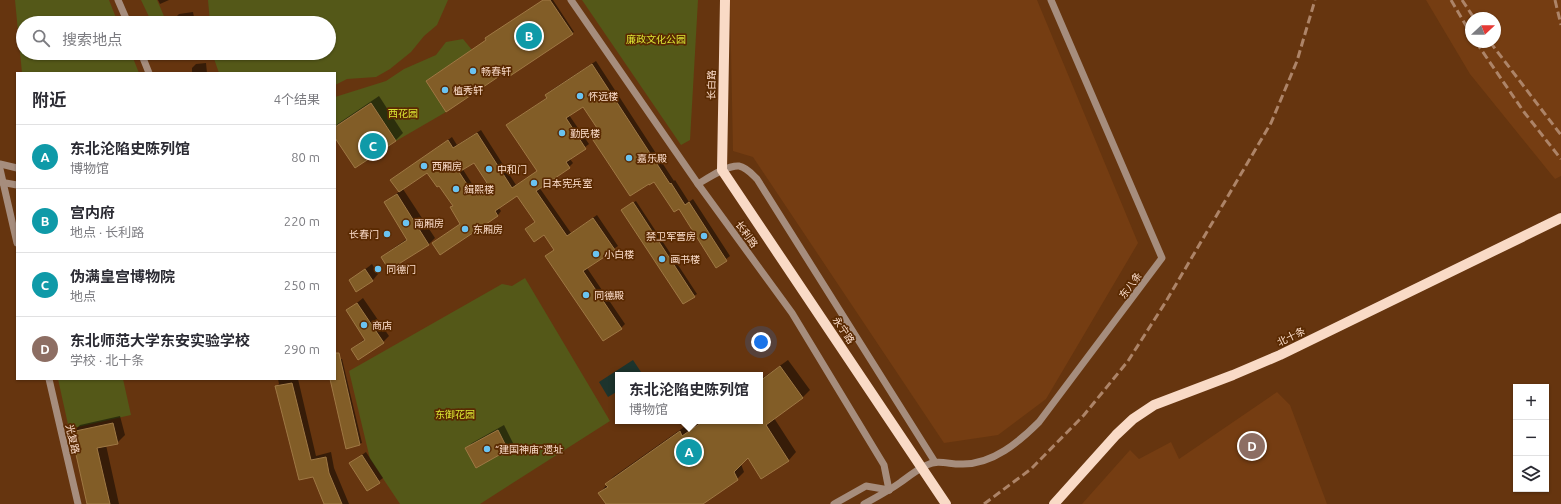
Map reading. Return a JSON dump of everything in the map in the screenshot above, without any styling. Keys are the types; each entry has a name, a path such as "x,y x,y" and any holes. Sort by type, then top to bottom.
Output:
{"main road":[{"name":"长白路","path":"722,170 725,0"},
{"name":"永宁路","path":"722,170 946,504"},
{"name":"北十条","path":"1054,504 1133,418 1154,405 1233,375 1280,355 1561,218"}],"street":[{"path":"118,0 125,16"},
{"name":"长利路","path":"571,0 698,184 792,313 884,465 889,490"},
{"name":"东八条","path":"864,504 889,490 927,464 935,462 964,464 981,461 1000,453 1021,439 1039,422 1162,258 1051,0"},
{"path":"144,60 149,72"},
{"path":"0,164 16,168"},
{"path":"698,184 722,170 739,166 750,171 757,179 935,462"},
{"path":"0,169 1,183 16,239"},
{"path":"1,183 16,186"},
{"name":"光复路","path":"49,380 78,504"},
{"path":"834,504 866,486 889,490"}],"shaded area":[{"path":"730,0 1037,0 1138,243 1046,399 998,435 944,443 753,157 733,151"},
{"path":"1426,0 1561,0 1561,176 1555,179 1470,74"},
{"path":"1277,392 1290,405 1327,504 1082,504 1130,450 1139,459 1171,442 1179,459"}],"green space":[{"path":"15,0 109,0 115,16 17,16"},
{"path":"141,0 157,0 164,16 149,16"},
{"path":"208,0 448,0 437,25 424,36 411,52 390,69 376,77 347,79 336,84 336,72 219,72 214,60 336,60 336,16 209,16"},
{"name":"廉政文化公园","path":"582,0 698,0 690,140 681,145"},
{"name":"西花园","path":"463,39 472,50 426,81 446,112 396,141 371,103 336,126 336,97 386,81 404,69 436,55 446,42"},
{"path":"21,60 134,60 139,72 22,72"},
{"name":"东御花园","path":"525,278 610,421 480,504 400,504 370,459 349,371 502,284 512,286"},
{"path":"58,380 123,380 131,415 69,429"}],"water":[{"path":"633,360 641,372 615,372 615,393 608,397 599,382"}],"building":[{"path":"543,0 550,0 573,34 510,76 507,71 446,112 426,81 486,40 485,38"},
{"path":"592,64 670,184 671,183 685,205 689,202 727,261 716,268 679,209 674,212 654,182 630,196 591,137 599,131 583,107 566,118 586,149 566,162 570,168 536,191 567,236 593,218 615,250 583,271 622,329 603,341 545,256 554,250 544,235 534,242 525,229 535,222 517,196 495,211 498,216 440,255 432,243 460,224 450,207 453,206 439,186 437,187 427,173 399,192 390,180 448,140 453,148 477,133 512,188 537,171 506,125 547,98 545,95","holes":["474,163 487,183 472,192 459,172"]},
{"path":"371,103 396,141 355,168 336,140 336,126"},
{"name":"南厢房","path":"397,194 429,245 389,270 381,257 407,240 384,202"},
{"path":"633,202 695,297 683,304 621,210"},
{"path":"365,269 373,281 356,292 349,280"},
{"name":"商店","path":"357,303 384,343 358,360 351,349 365,340 346,310"},
{"path":"336,353 339,353 360,445 346,449 330,380 336,380"},
{"path":"780,366 803,398 766,425 789,461 761,479 748,458 734,472 738,480 703,504 606,504 598,493 608,487 605,484 680,431 682,436 700,424 763,424 763,379"},
{"path":"292,383 311,460 326,457 329,473 342,504 324,504 313,477 299,480 275,386"},
{"path":"113,423 118,444 97,448 110,504 87,504 71,432"},
{"name":"“建国神庙”遗址","path":"498,430 508,450 476,468 465,448"},
{"path":"362,455 380,483 367,491 349,463"}],"railway":[{"path":"984,504 1031,469 1084,415 1128,361 1165,303 1271,123 1297,61 1315,0"},
{"path":"1451,0 1465,24"},
{"path":"1462,0 1470,12"},
{"path":"1555,0 1561,25"},
{"path":"1480,48 1524,112 1561,159"},
{"path":"1495,48 1561,135"}],"place":[{"name":"宫内府","path":"529,36"},
{"name":"畅春轩","path":"473,71"},
{"name":"植秀轩","path":"445,90"},
{"name":"怀远楼","path":"580,96"},
{"name":"勤民楼","path":"562,133"},
{"name":"伪满皇宫博物院","path":"373,146"},
{"name":"嘉乐殿","path":"629,158"},
{"name":"西厢房","path":"424,166"},
{"name":"中和门","path":"489,169"},
{"name":"日本宪兵室","path":"534,183"},
{"name":"緝熙楼","path":"456,189"},
{"name":"南厢房","path":"406,223"},
{"name":"东厢房","path":"465,229"},
{"name":"长春门","path":"387,234"},
{"name":"禁卫军营房","path":"704,236"},
{"name":"小白楼","path":"596,254"},
{"name":"画书楼","path":"662,259"},
{"name":"同德门","path":"378,269"},
{"name":"同德殿","path":"586,295"},
{"name":"商店","path":"364,325"},
{"name":"东北师范大学东安实验学校","path":"1252,446"},
{"name":"“建国神庙”遗址","path":"487,449"},
{"name":"东北沦陷史陈列馆","path":"689,452"}]}
